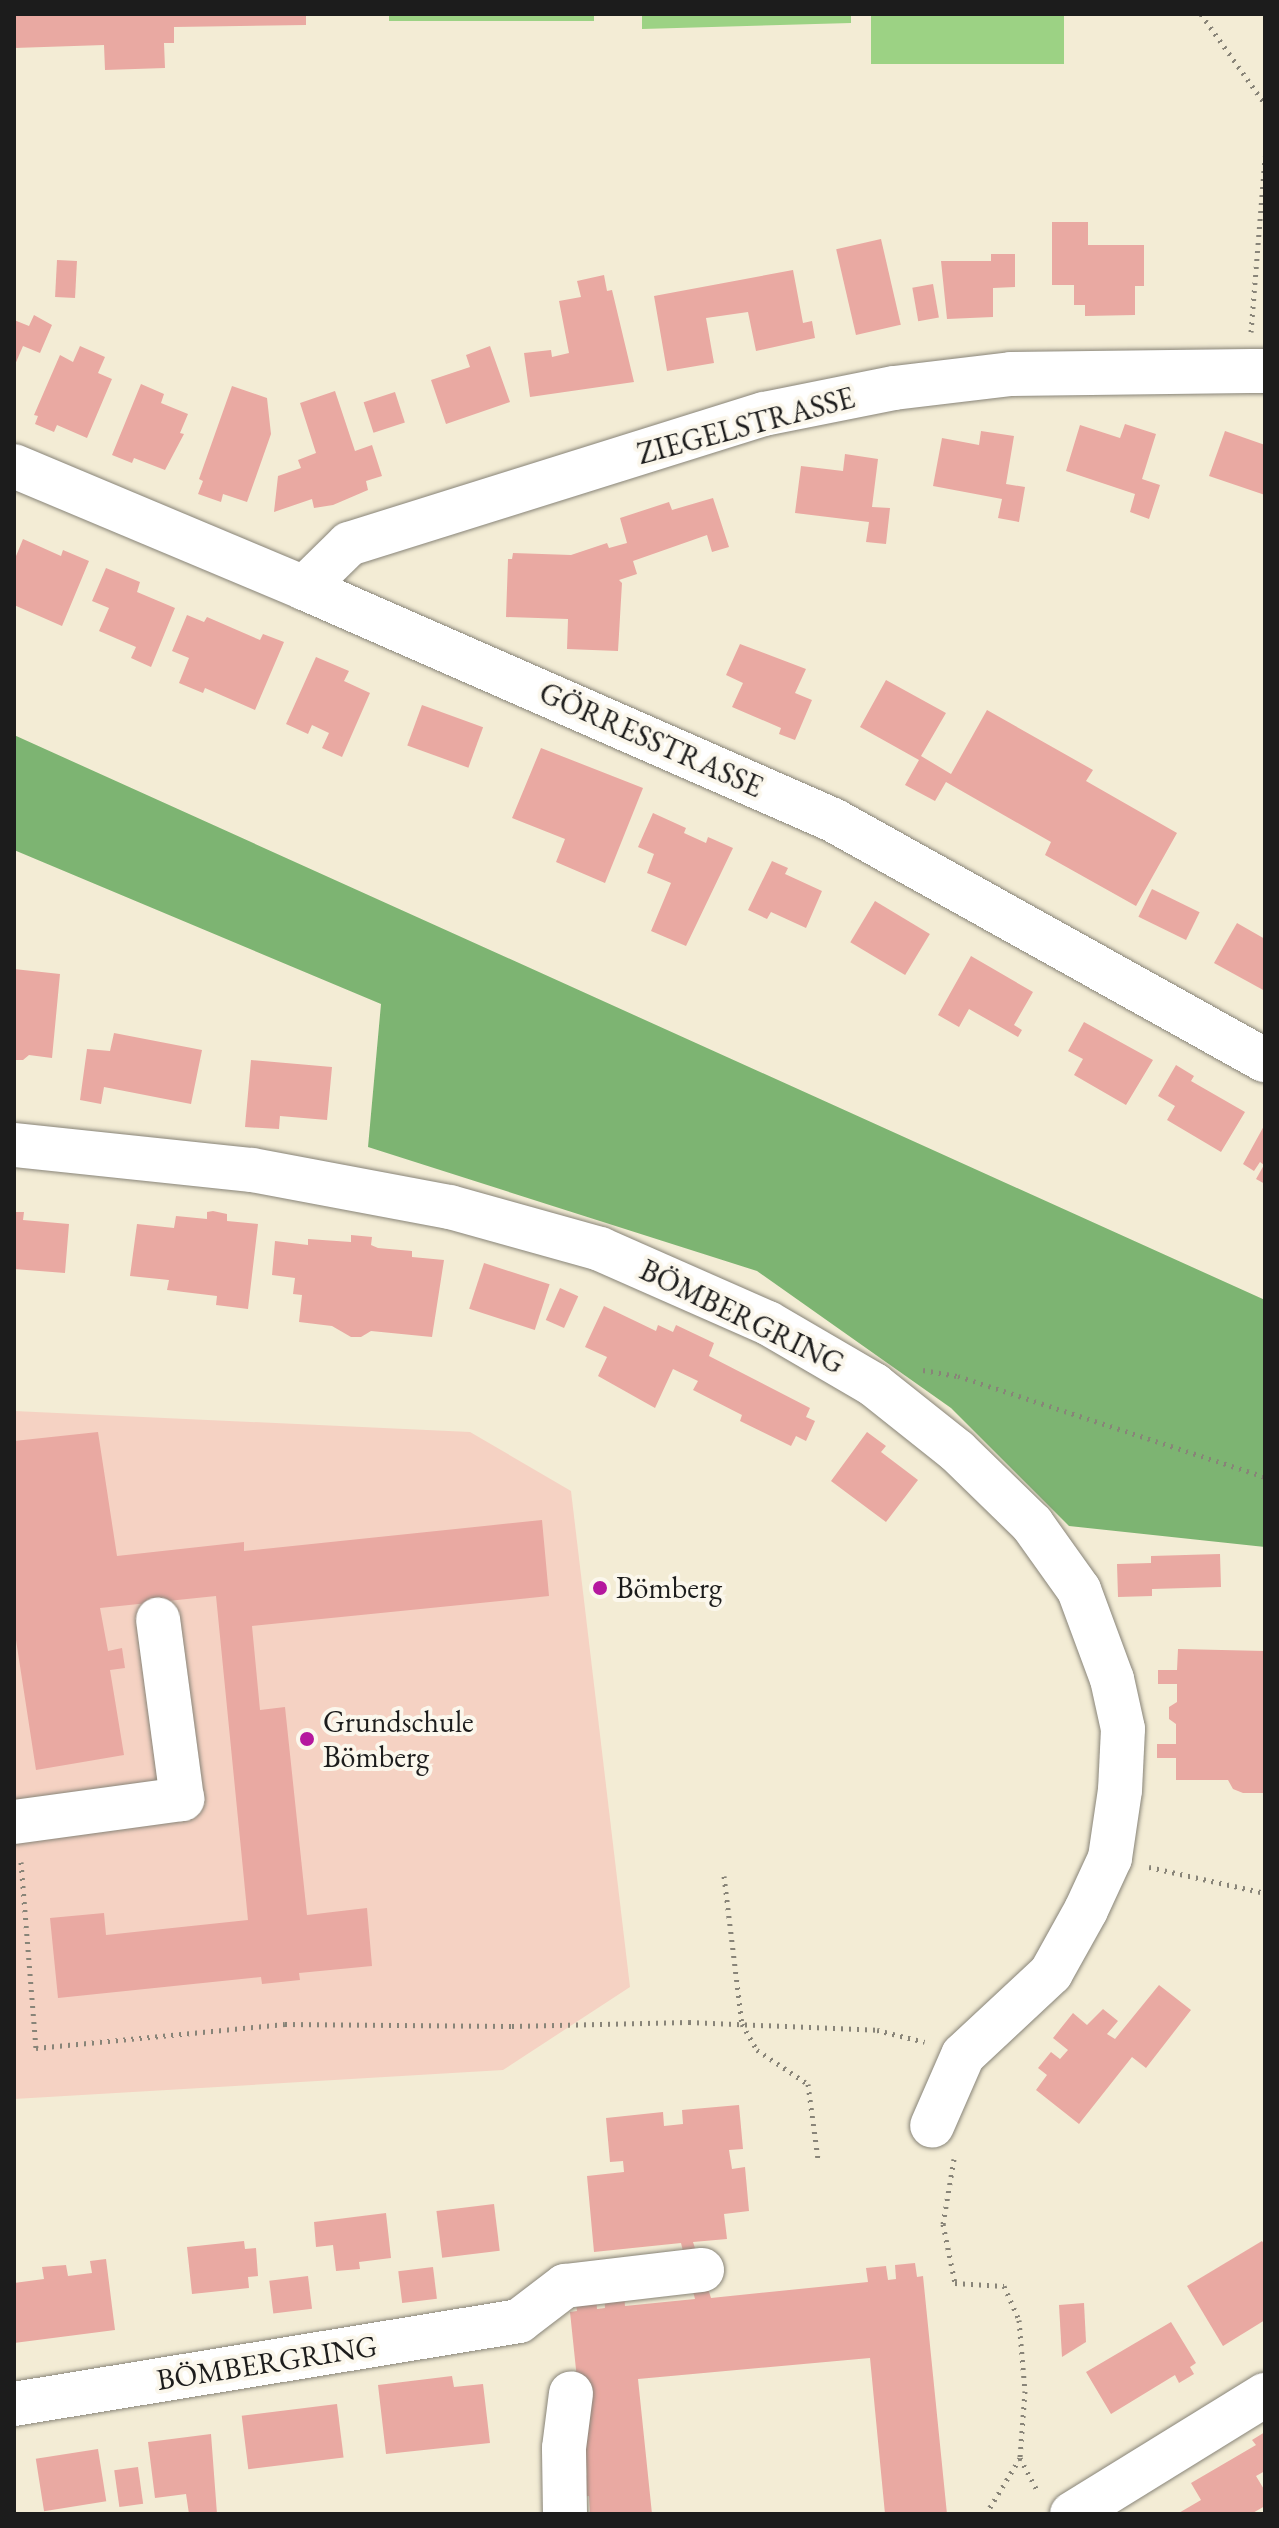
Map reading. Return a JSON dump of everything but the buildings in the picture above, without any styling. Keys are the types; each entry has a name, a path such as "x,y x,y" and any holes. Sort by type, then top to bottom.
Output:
{"street":[{"name":"ZIEGELSTRASSE","path":"304,588 349,544 764,414 894,388 1011,374 1258,371"},
{"name":"GÖRRESSTRASSE","path":"14,466 304,588 833,820 1265,1060"},
{"name":"BÖMBERGRING","path":"14,1145 252,1170 450,1207 600,1249 768,1323 874,1385 957,1451 1032,1524 1079,1590 1112,1679 1123,1729 1120,1790 1110,1858 1051,1973 963,2055 932,2126"},
{"path":"16,1822 182,1799 158,1620"},
{"name":"BÖMBERGRING","path":"14,2404 519,2321 565,2286 702,2270"},
{"path":"565,2514 564,2448 571,2393"},
{"path":"1057,2507 1113,2504 1265,2395"}],"path":[{"path":"1201,14 1265,104"},
{"path":"1258,371 1251,334 1265,157"},
{"path":"874,1385 914,1368 958,1376 1265,1477"},
{"path":"16,1822 36,2048 285,2024 742,2024 877,2030 963,2055"},
{"path":"1110,1858 1265,1893"},
{"path":"724,1876 742,2024 757,2050 808,2084 818,2159"},
{"path":"932,2126 960,2127 943,2224 955,2283 1004,2286 1019,2320 1025,2391 1020,2458 986,2514"},
{"path":"1020,2458 1057,2507"}],"shaded area":[{"name":"Grundschule Bömberg","path":"14,1411 470,1432 571,1491 630,1987 503,2070 14,2099"}],"green space":[{"path":"389,14 594,14 594,21 389,21"},
{"path":"642,14 851,14 851,23 642,29"},
{"path":"871,14 1064,14 1064,64 871,64"},
{"path":"14,735 1265,1300 1265,1547 1069,1526 951,1408 757,1271 368,1147 381,1004 14,850"}],"place":[{"name":"Bömberg","path":"600,1588"},
{"name":"Grundschule Bömberg","path":"307,1739"}]}
